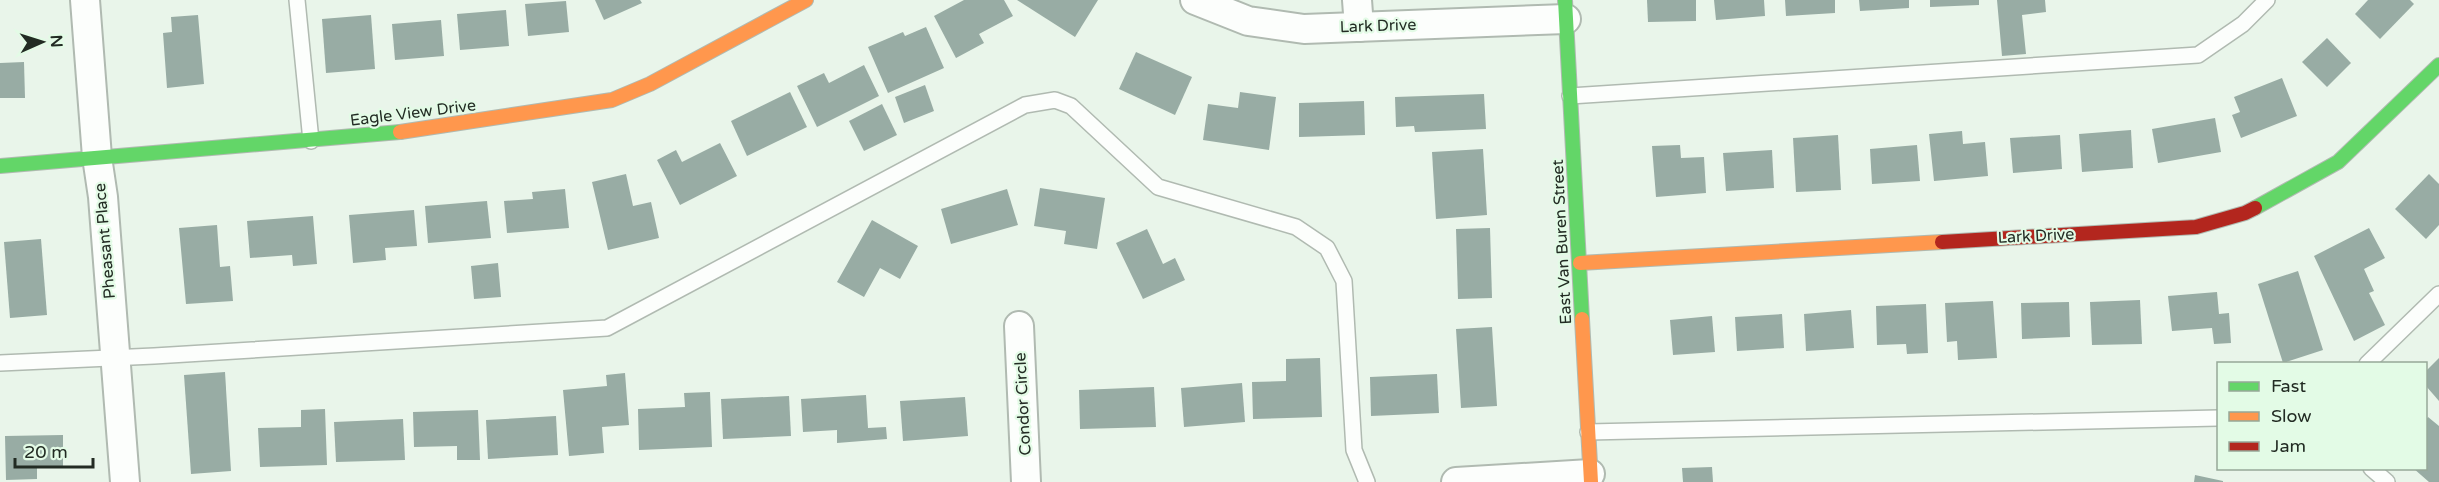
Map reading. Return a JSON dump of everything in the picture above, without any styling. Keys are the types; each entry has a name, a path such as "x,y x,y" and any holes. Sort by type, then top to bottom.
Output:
{"street":[{"name":"Pheasant Place","path":"85,0 125,482"},
{"name":"Eagle View Drive","path":"0,166 376,136 612,100 650,84 806,0"},
{"name":"Lark Drive","path":"1195,0 1205,6 1248,21 1304,29 1358,13 1565,10"},
{"name":"East Van Buren Street","path":"1565,10 1591,478"},
{"name":"Lark Drive","path":"1580,263 2196,227 2245,213 2291,190 2338,162 2439,65"},
{"name":"Condor Circle","path":"1019,326 1026,482"},
{"path":"1456,482 1591,478"}],"lane":[{"path":"297,0 311,141"},
{"path":"1570,96 2199,55 2243,24 2267,0"},
{"path":"0,363 607,328 1025,105 1055,100 1071,106 1158,187 1296,227 1328,248 1344,281 1354,450 1367,482"},
{"path":"2368,362 2439,294"},
{"path":"1588,432 2217,418"},
{"path":"2373,470 2387,482"}],"building":[{"path":"595,0 640,0 642,3 604,20"},
{"path":"964,0 1004,0 1013,16 979,34 984,43 956,58 934,16"},
{"path":"1017,0 1098,0 1075,37"},
{"path":"1647,0 1696,0 1696,21 1648,22"},
{"path":"1714,0 1764,0 1765,16 1716,20"},
{"path":"1785,0 1835,0 1835,13 1786,16"},
{"path":"1859,0 1909,0 1909,8 1860,11"},
{"path":"1930,0 1979,0 1979,5 1930,7"},
{"path":"1997,0 2045,0 2046,12 2022,15 2026,54 2002,56"},
{"path":"2368,0 2410,0 2414,4 2380,39 2355,14"},
{"path":"566,1 569,32 528,36 525,4"},
{"path":"506,10 509,46 460,50 457,14"},
{"path":"198,15 204,84 167,88 163,33 172,32 171,17"},
{"path":"371,15 375,69 326,73 322,19"},
{"path":"441,20 444,56 395,60 392,24"},
{"path":"926,27 944,68 888,93 868,47 903,32 905,36"},
{"path":"2327,38 2351,63 2327,87 2302,62"},
{"path":"1136,52 1192,77 1175,115 1119,89"},
{"path":"24,62 25,98 0,98 0,63"},
{"path":"864,65 879,96 817,127 797,86 824,73 829,83"},
{"path":"2282,78 2297,116 2241,138 2232,115 2240,112 2234,97"},
{"path":"925,85 934,111 904,123 895,97"},
{"path":"790,92 807,127 747,156 731,121"},
{"path":"1240,92 1276,97 1269,150 1203,140 1208,104 1238,108"},
{"path":"1484,94 1486,129 1415,132 1414,126 1396,127 1395,97"},
{"path":"1364,101 1365,135 1299,137 1299,103"},
{"path":"882,104 897,135 864,151 849,121"},
{"path":"2215,118 2221,152 2158,163 2152,129"},
{"path":"2131,130 2133,168 2082,172 2079,134"},
{"path":"1962,131 1963,144 1985,142 1988,176 1934,181 1929,134"},
{"path":"1838,135 1841,190 1796,192 1793,138"},
{"path":"2060,135 2062,169 2013,173 2010,138"},
{"path":"720,143 737,176 680,205 657,160 676,150 682,162"},
{"path":"1680,145 1681,158 1704,157 1706,193 1656,197 1652,146"},
{"path":"1917,145 1920,181 1872,184 1870,149"},
{"path":"1483,149 1487,215 1436,219 1432,152"},
{"path":"1772,150 1774,188 1726,191 1723,153"},
{"path":"626,174 633,206 651,202 659,238 608,250 592,182"},
{"path":"2429,174 2439,184 2439,225 2426,239 2395,209"},
{"path":"1040,188 1105,198 1097,249 1064,244 1066,231 1034,226"},
{"path":"565,189 569,228 507,233 504,201 533,199 532,192"},
{"path":"1007,189 1018,225 951,244 941,209"},
{"path":"487,201 491,238 428,243 425,206"},
{"path":"414,210 417,246 385,248 386,260 353,263 349,215"},
{"path":"313,216 317,264 293,266 292,255 250,258 247,221"},
{"path":"872,220 918,246 900,279 880,268 864,297 837,282"},
{"path":"217,225 220,267 230,266 233,301 186,304 179,228"},
{"path":"1490,228 1492,298 1458,299 1456,229"},
{"path":"2369,228 2385,258 2364,269 2374,291 2369,293 2385,325 2354,341 2314,256"},
{"path":"1147,229 1163,264 1175,258 1185,280 1143,299 1116,243"},
{"path":"41,239 47,315 10,318 4,242"},
{"path":"498,263 501,297 474,299 471,266"},
{"path":"2298,271 2323,350 2283,362 2258,284"},
{"path":"2217,292 2219,314 2229,313 2231,343 2214,344 2212,328 2172,331 2168,296"},
{"path":"2140,300 2142,344 2092,345 2090,302"},
{"path":"1993,301 1997,358 1958,360 1957,341 1947,342 1945,303"},
{"path":"2069,302 2070,337 2022,339 2021,303"},
{"path":"1926,304 1928,353 1907,354 1906,344 1877,345 1876,306"},
{"path":"1851,310 1854,348 1806,351 1804,314"},
{"path":"1782,314 1784,348 1737,351 1735,317"},
{"path":"1712,316 1715,352 1673,355 1670,320"},
{"path":"1492,327 1497,406 1461,408 1456,329"},
{"path":"1320,358 1322,417 1253,419 1252,382 1286,381 1286,359"},
{"path":"2439,358 2439,401 2427,387 2427,370"},
{"path":"225,372 231,471 191,474 184,375"},
{"path":"625,373 629,425 602,427 604,453 569,456 563,390 607,386 606,375"},
{"path":"1437,374 1439,413 1371,416 1370,377"},
{"path":"1242,383 1245,422 1184,427 1181,388"},
{"path":"1154,387 1156,427 1080,429 1079,390"},
{"path":"710,392 712,447 639,450 638,409 685,407 684,393"},
{"path":"866,395 868,428 886,427 887,439 837,443 837,430 803,432 801,399"},
{"path":"789,396 791,436 723,439 721,399"},
{"path":"965,397 968,436 903,441 900,401"},
{"path":"325,409 327,465 260,467 258,428 301,427 301,410"},
{"path":"478,410 480,460 457,460 457,446 414,447 413,412"},
{"path":"556,416 558,455 488,459 486,420"},
{"path":"2428,417 2439,426 2439,482 2429,482 2415,470 2427,470"},
{"path":"403,419 405,460 336,462 334,422"},
{"path":"63,435 63,467 37,468 37,479 6,480 5,436"},
{"path":"1712,467 1713,482 1683,482 1682,468"},
{"path":"2195,475 2223,481 2223,482 2194,482"}],"traffic: fast":[{"path":"1565,0 1582,319"},
{"path":"2255,208 2338,162 2439,65"},
{"path":"0,166 400,132"}],"traffic: slow":[{"path":"400,132 612,100 650,84 806,0"},
{"path":"1580,263 1942,242"},
{"path":"1582,319 1591,482"}],"traffic: jam":[{"path":"1942,242 2196,227 2255,208"}]}
